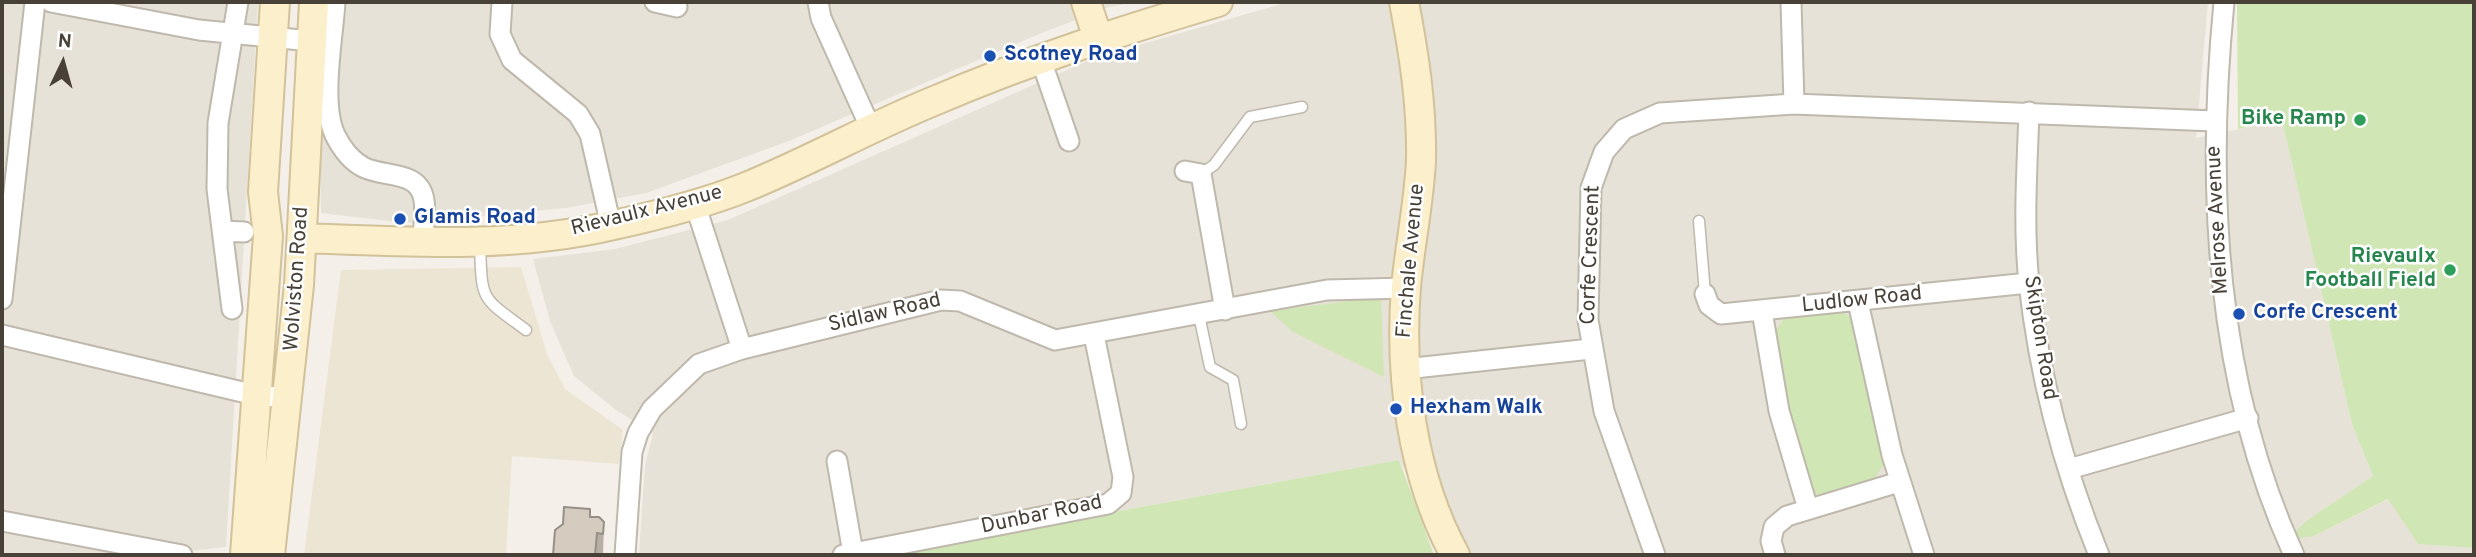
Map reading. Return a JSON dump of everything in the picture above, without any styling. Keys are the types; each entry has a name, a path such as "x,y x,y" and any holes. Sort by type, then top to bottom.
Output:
{"street":[{"path":"2,299 35,2"},
{"path":"51,2 232,35 311,41"},
{"path":"232,309 217,189 218,123 238,2"},
{"path":"245,555 255,395 256,234 263,192 275,2"},
{"name":"Wolviston Road","path":"270,555 289,398 303,238 314,2"},
{"path":"335,2 329,108 335,135 347,155 364,168 404,177 418,186 424,201 423,243"},
{"path":"502,2 500,34 512,60 578,114 590,134 611,226"},
{"path":"655,2 677,8"},
{"path":"818,2 821,18 872,129"},
{"path":"1086,2 1098,38"},
{"name":"Rievaulx Avenue","path":"256,234 423,243 521,238 611,226 695,204 802,163 872,129 1040,57 1218,2"},
{"name":"Finchale Avenue","path":"1404,2 1417,77 1421,147 1418,200 1406,288 1405,369 1418,453 1431,499 1455,555"},
{"path":"1791,2 1794,104"},
{"name":"Melrose Avenue","path":"2224,2 2214,121 2218,248 2226,317 2248,418 2294,555"},
{"path":"1040,57 1069,141"},
{"name":"Corfe Crescent","path":"1655,555 1604,411 1591,349 1587,285 1591,188 1596,168 1615,138 1637,122 1660,113 1794,104 2214,121"},
{"name":"Skipton Road","path":"2029,112 2025,231 2029,283 2052,413 2099,555"},
{"path":"1193,173 1225,310"},
{"path":"695,204 742,349"},
{"path":"223,231 256,234"},
{"name":"Ludlow Road","path":"1705,294 1709,305 1721,314 2029,283"},
{"name":"Sidlaw Road","path":"625,555 632,452 642,423 652,409 699,364 742,349 951,299 1044,338 1055,340 1199,316 1327,290 1406,288"},
{"path":"1858,302 1899,482 1924,555"},
{"path":"1762,311 1779,411 1808,509"},
{"path":"2,335 255,395 289,398"},
{"name":"Dunbar Road","path":"848,554 1108,504 1121,493 1123,477 1094,335"},
{"path":"1405,369 1591,349"},
{"path":"2069,469 2248,418"},
{"path":"837,461 848,554"},
{"path":"1775,555 1771,541 1774,527 1787,516 1899,482"},
{"path":"2,521 182,555"}],"lane":[{"path":"1193,173 1214,165 1250,117 1302,107"},
{"path":"1699,221 1705,294"},
{"path":"480,240 481,287 485,298 526,330"},
{"path":"1199,316 1210,367 1233,380 1241,424"}],"shaded area":[{"path":"2,2 258,2 226,547 152,555 2,555"},
{"path":"326,2 1134,2 1106,8 789,141 646,193 566,208 406,223 321,213 319,96"},
{"path":"1288,2 2208,2 2196,138 2282,120 2352,424 2373,476 2306,521 2314,536 2389,499 2418,544 2474,548 2474,555 1455,555 1399,460 878,555 639,555 645,465 653,433 616,410 574,376 550,321 533,259 615,249 728,220 1094,58"},
{"path":"521,267 547,354 565,389 623,430 619,464 512,456 506,555 304,555 341,270"}],"green space":[{"path":"2237,2 2474,2 2474,548 2418,544 2388,499 2314,536 2288,540 2306,521 2373,476 2352,424 2282,120 2238,129"},
{"path":"1381,297 1384,377 1293,332 1270,311"},
{"path":"1840,311 1853,318 1886,461 1872,483 1824,498 1809,490 1787,417 1772,336 1784,318"},
{"path":"1399,460 1434,555 878,555"}],"building":[{"path":"564,507 590,509 590,517 599,517 604,522 603,534 597,533 595,555 553,555 555,530 563,524"}],"place":[{"name":"Scotney Road","path":"990,56"},
{"name":"Bike Ramp","path":"2360,120"},
{"name":"Glamis Road","path":"400,219"},
{"name":"Rievaulx Football Field","path":"2450,270"},
{"name":"Corfe Crescent","path":"2239,314"},
{"name":"Hexham Walk","path":"1396,409"}]}
